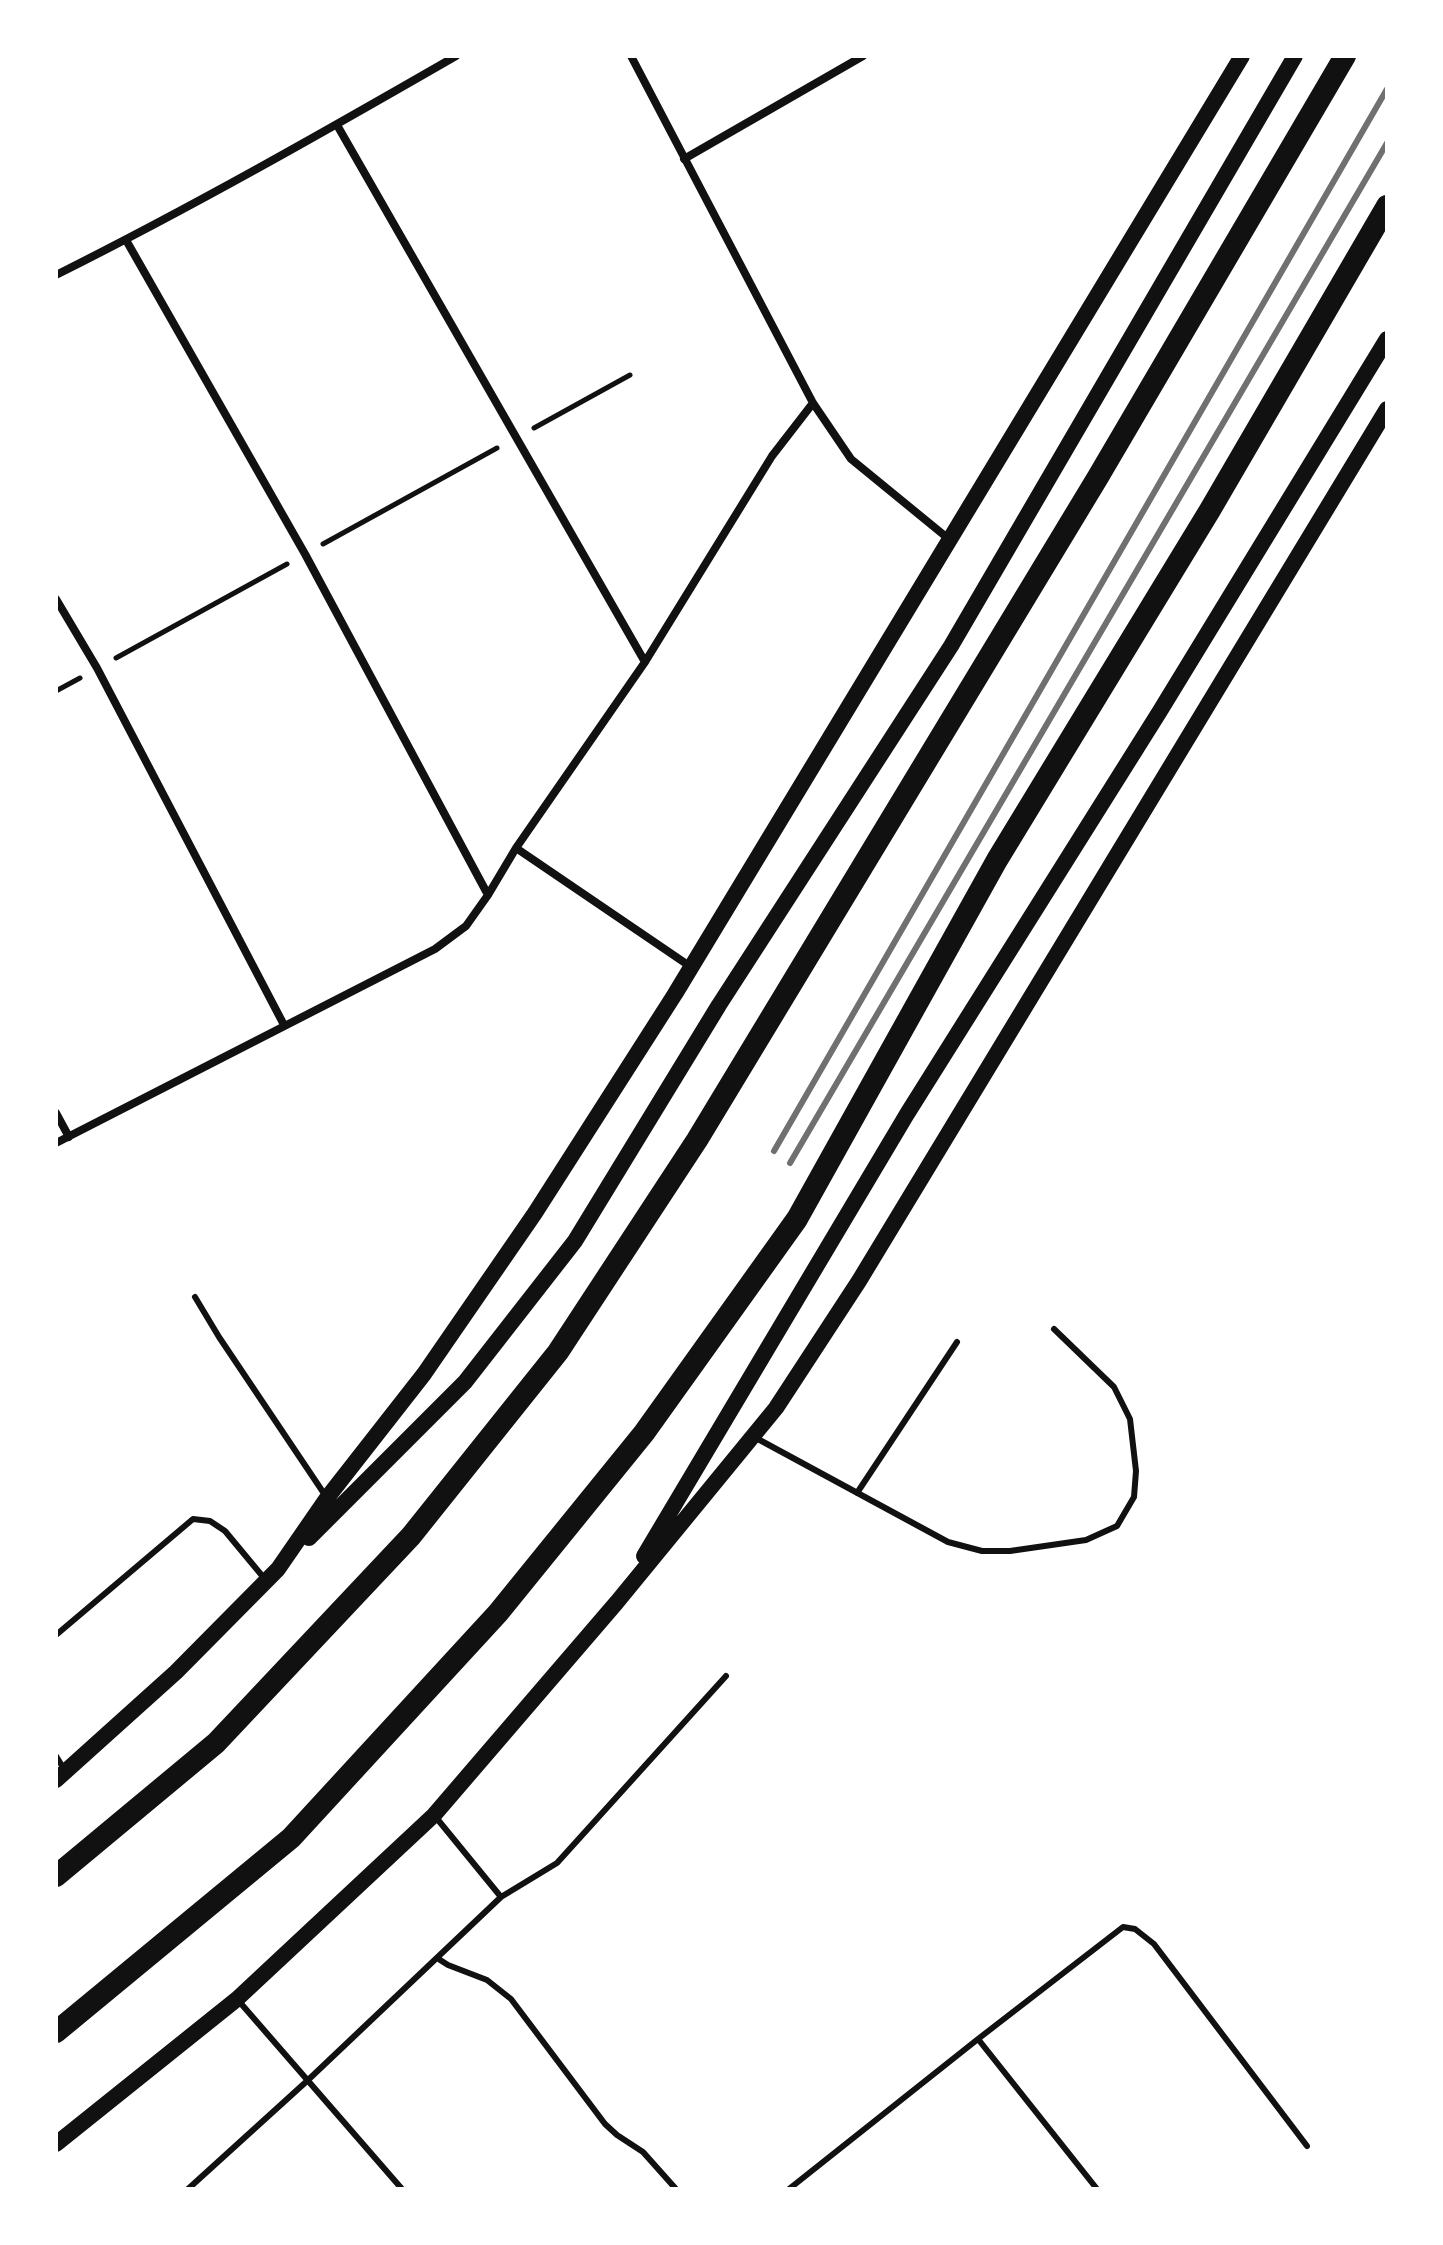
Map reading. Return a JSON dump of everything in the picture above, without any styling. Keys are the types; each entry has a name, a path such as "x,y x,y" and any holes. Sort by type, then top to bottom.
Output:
{"highway":[{"path":"56,1876 216,1743 411,1536 558,1352 697,1140 1098,477 1345,56"},
{"path":"56,2032 291,1838 498,1613 644,1433 797,1219 997,860 1210,510 1387,206"}],"main road":[{"path":"272,1574 424,1374 535,1213 691,967 1242,56"},
{"path":"61,1776 176,1672 465,1382 575,1241 719,1005 951,646 1295,56"},
{"path":"617,1602 907,1114 1160,711 1387,339"},
{"path":"56,2144 237,1999 434,1815 617,1602 776,1408 859,1281 1387,409"}],"street":[{"path":"56,275 337,125 456,56"},
{"path":"631,56 813,403 851,459 950,540"},
{"path":"684,159 863,56"},
{"path":"337,125 645,662"},
{"path":"126,240 305,554 488,895"},
{"path":"56,1143 435,949 466,926 645,662 772,456 813,403"},
{"path":"56,599 97,668 284,1025"},
{"path":"516,848 691,967"},
{"path":"56,1113 69,1137"}],"lane":[{"path":"195,1297 327,1498"},
{"path":"753,1436 948,1542 982,1551 1010,1551 1086,1540 1117,1526 1134,1497 1136,1471 1130,1419 1114,1387 1054,1329"},
{"path":"857,1493 957,1342"},
{"path":"56,1635 193,1519 210,1521 225,1531 272,1574"},
{"path":"188,2189 501,1897 557,1863 726,1676"},
{"path":"56,1756 61,1776"},
{"path":"434,1815 501,1897"},
{"path":"789,2189 1123,1927 1135,1929 1154,1944 1307,2146"},
{"path":"437,1958 487,1980 511,1999 605,2124 643,2152 676,2189"},
{"path":"237,1999 402,2189"},
{"path":"978,2039 1097,2189"}],"path":[{"path":"56,691 630,375"}],"railway":[{"path":"774,1151 1387,89"},
{"path":"790,1163 1387,143"}]}
